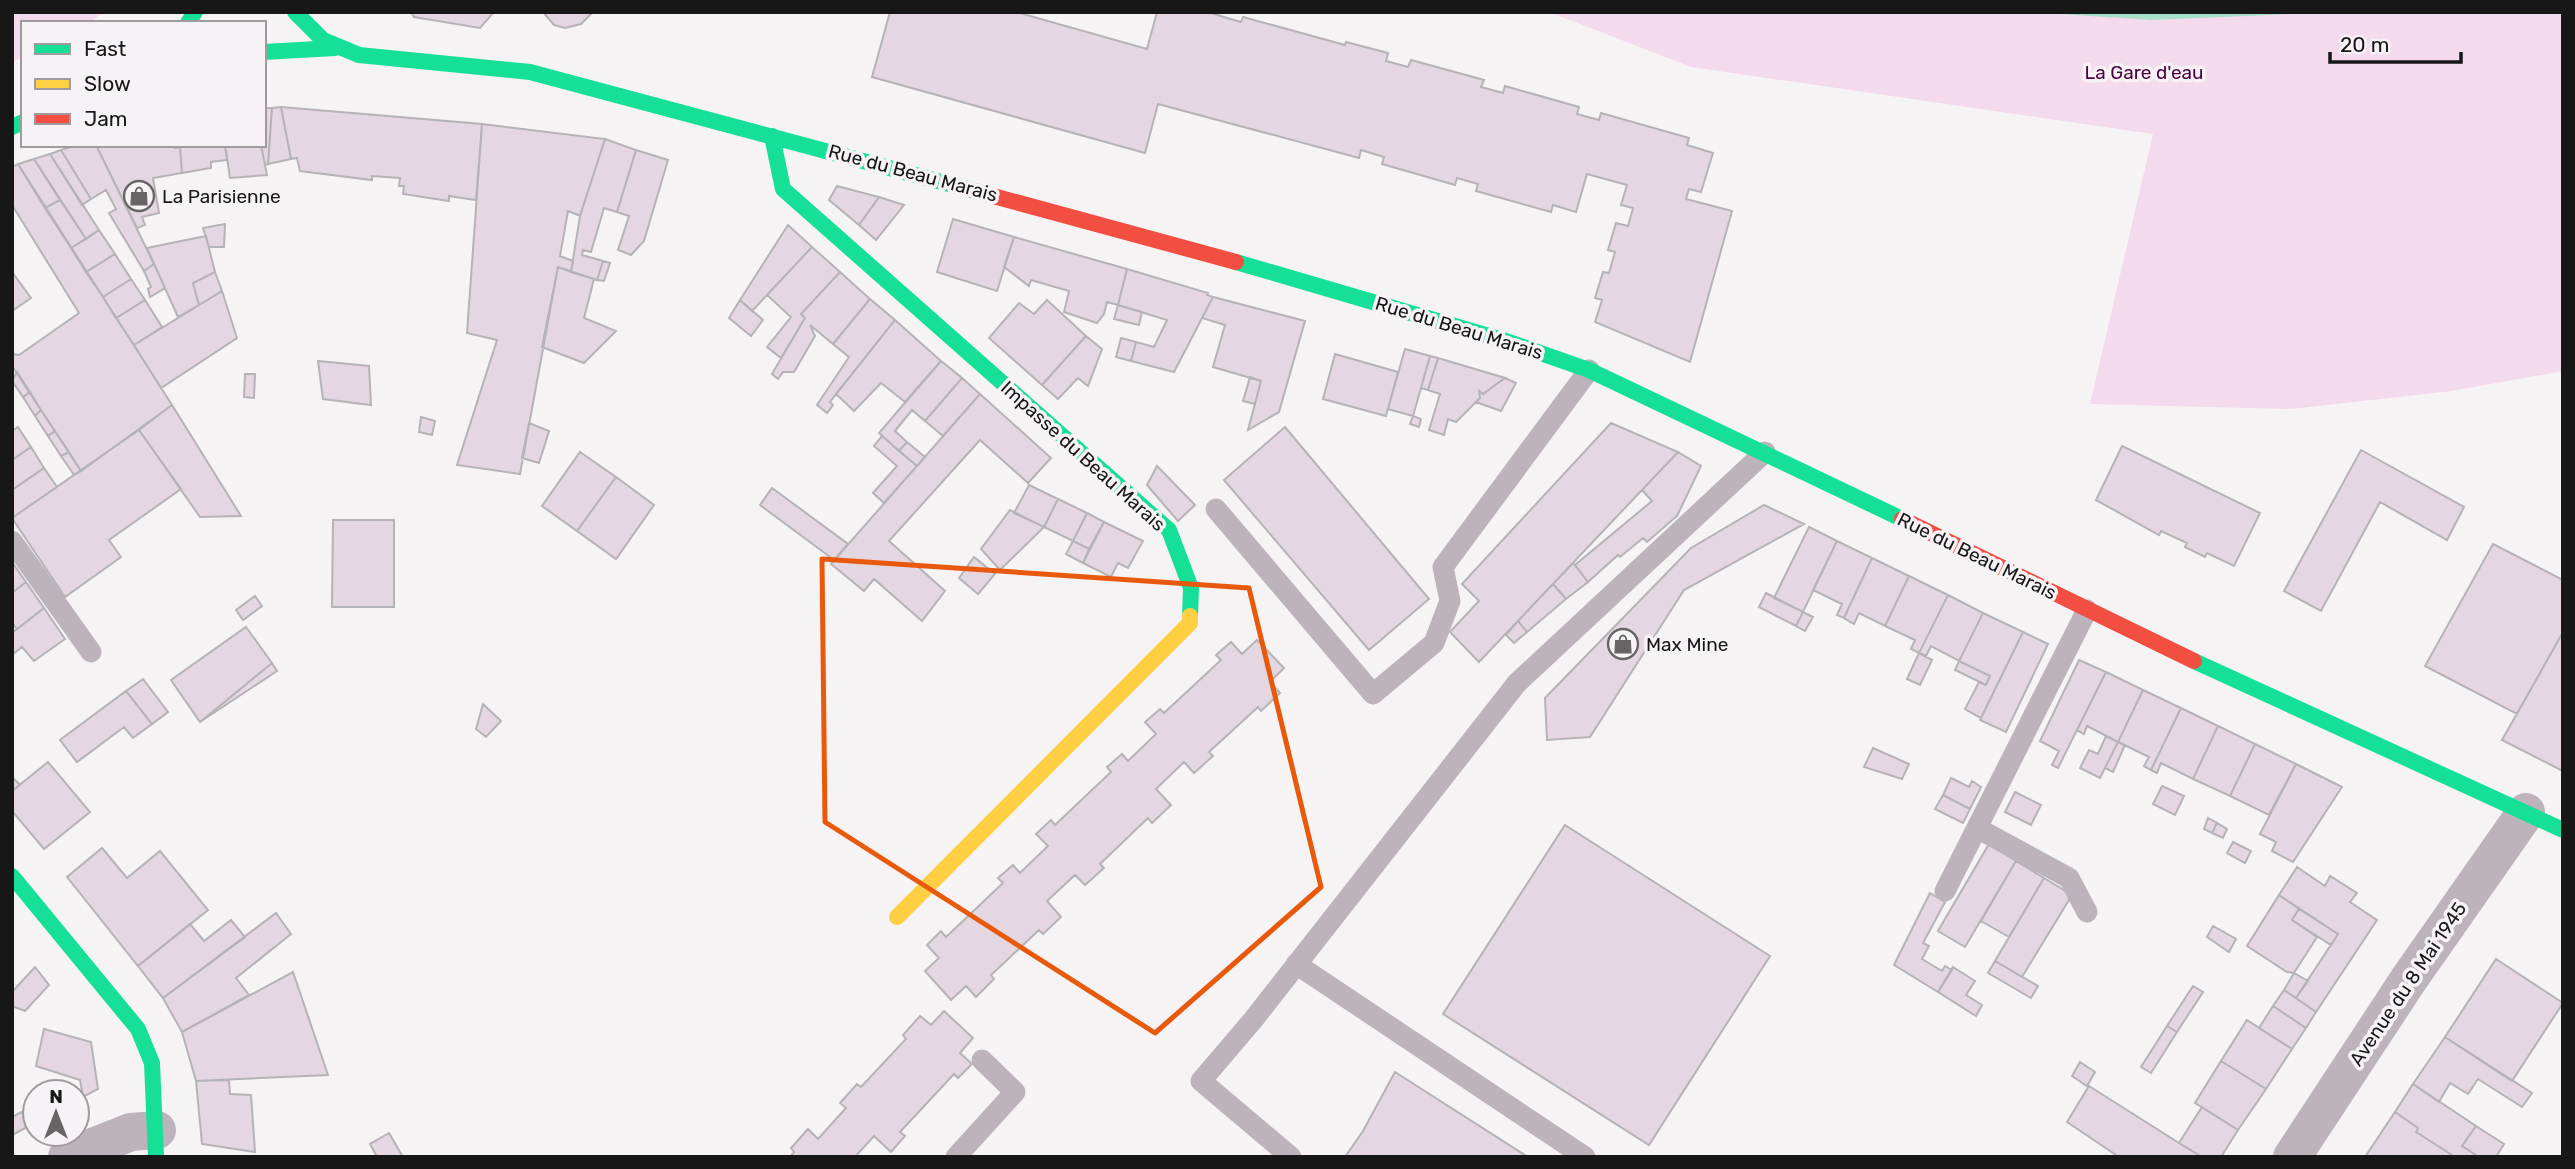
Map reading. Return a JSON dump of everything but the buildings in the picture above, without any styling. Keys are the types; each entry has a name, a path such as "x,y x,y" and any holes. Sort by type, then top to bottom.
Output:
{"street":[{"name":"Rue du Beau Marais","path":"295,12 315,34 335,48 359,55 530,72 1263,269 1506,341 1589,370 1765,452 2087,610 2563,830"},
{"path":"266,52 335,48"},
{"name":"Impasse du Beau Marais","path":"772,136 783,189 1168,530 1191,588 1190,623 897,917"},
{"name":"Avenue du 8 Mai 1945","path":"2292,1157 2409,979 2526,812"},
{"path":"12,876 138,1029 152,1063 156,1143 131,1132 67,1157"}],"lane":[{"path":"1216,509 1373,694 1434,643 1450,601 1443,567 1589,370"},
{"path":"1291,1157 1201,1080 1517,683 1765,452"},
{"path":"12,541 90,652"},
{"path":"1944,891 2087,610"},
{"path":"1977,828 2069,878 2087,912"},
{"path":"1296,964 1585,1157"},
{"path":"956,1157 1015,1092 982,1060"}],"highlighted area":[{"path":"822,559 1249,588 1321,887 1155,1033 825,822"}],"green space":[{"path":"12,12 103,12 92,21 21,21 21,58 12,62"},
{"name":"La Gare d'eau","path":"1549,12 2563,12 2563,371 2452,391 2291,409 2090,404 2153,134 1691,67"}],"shaded area":[{"path":"2029,12 2339,12 2152,20"}],"traffic: fast":[{"path":"189,21 195,12"},
{"path":"295,12 323,40 359,55 530,72 975,191"},
{"path":"266,52 335,48"},
{"path":"12,127 21,123"},
{"path":"772,136 783,189 1169,530 1191,588 1190,616"},
{"path":"1236,262 1506,341 1589,370 1902,519"},
{"path":"2194,661 2563,830"},
{"path":"12,876 138,1029 152,1063 156,1157"}],"traffic: slow":[{"path":"897,917 1190,623 1190,616"}],"traffic: jam":[{"path":"975,191 1236,262"},
{"path":"1902,519 2194,661"}],"place":[{"name":"La Parisienne","path":"139,196"},
{"name":"Max Mine","path":"1623,644"}]}
